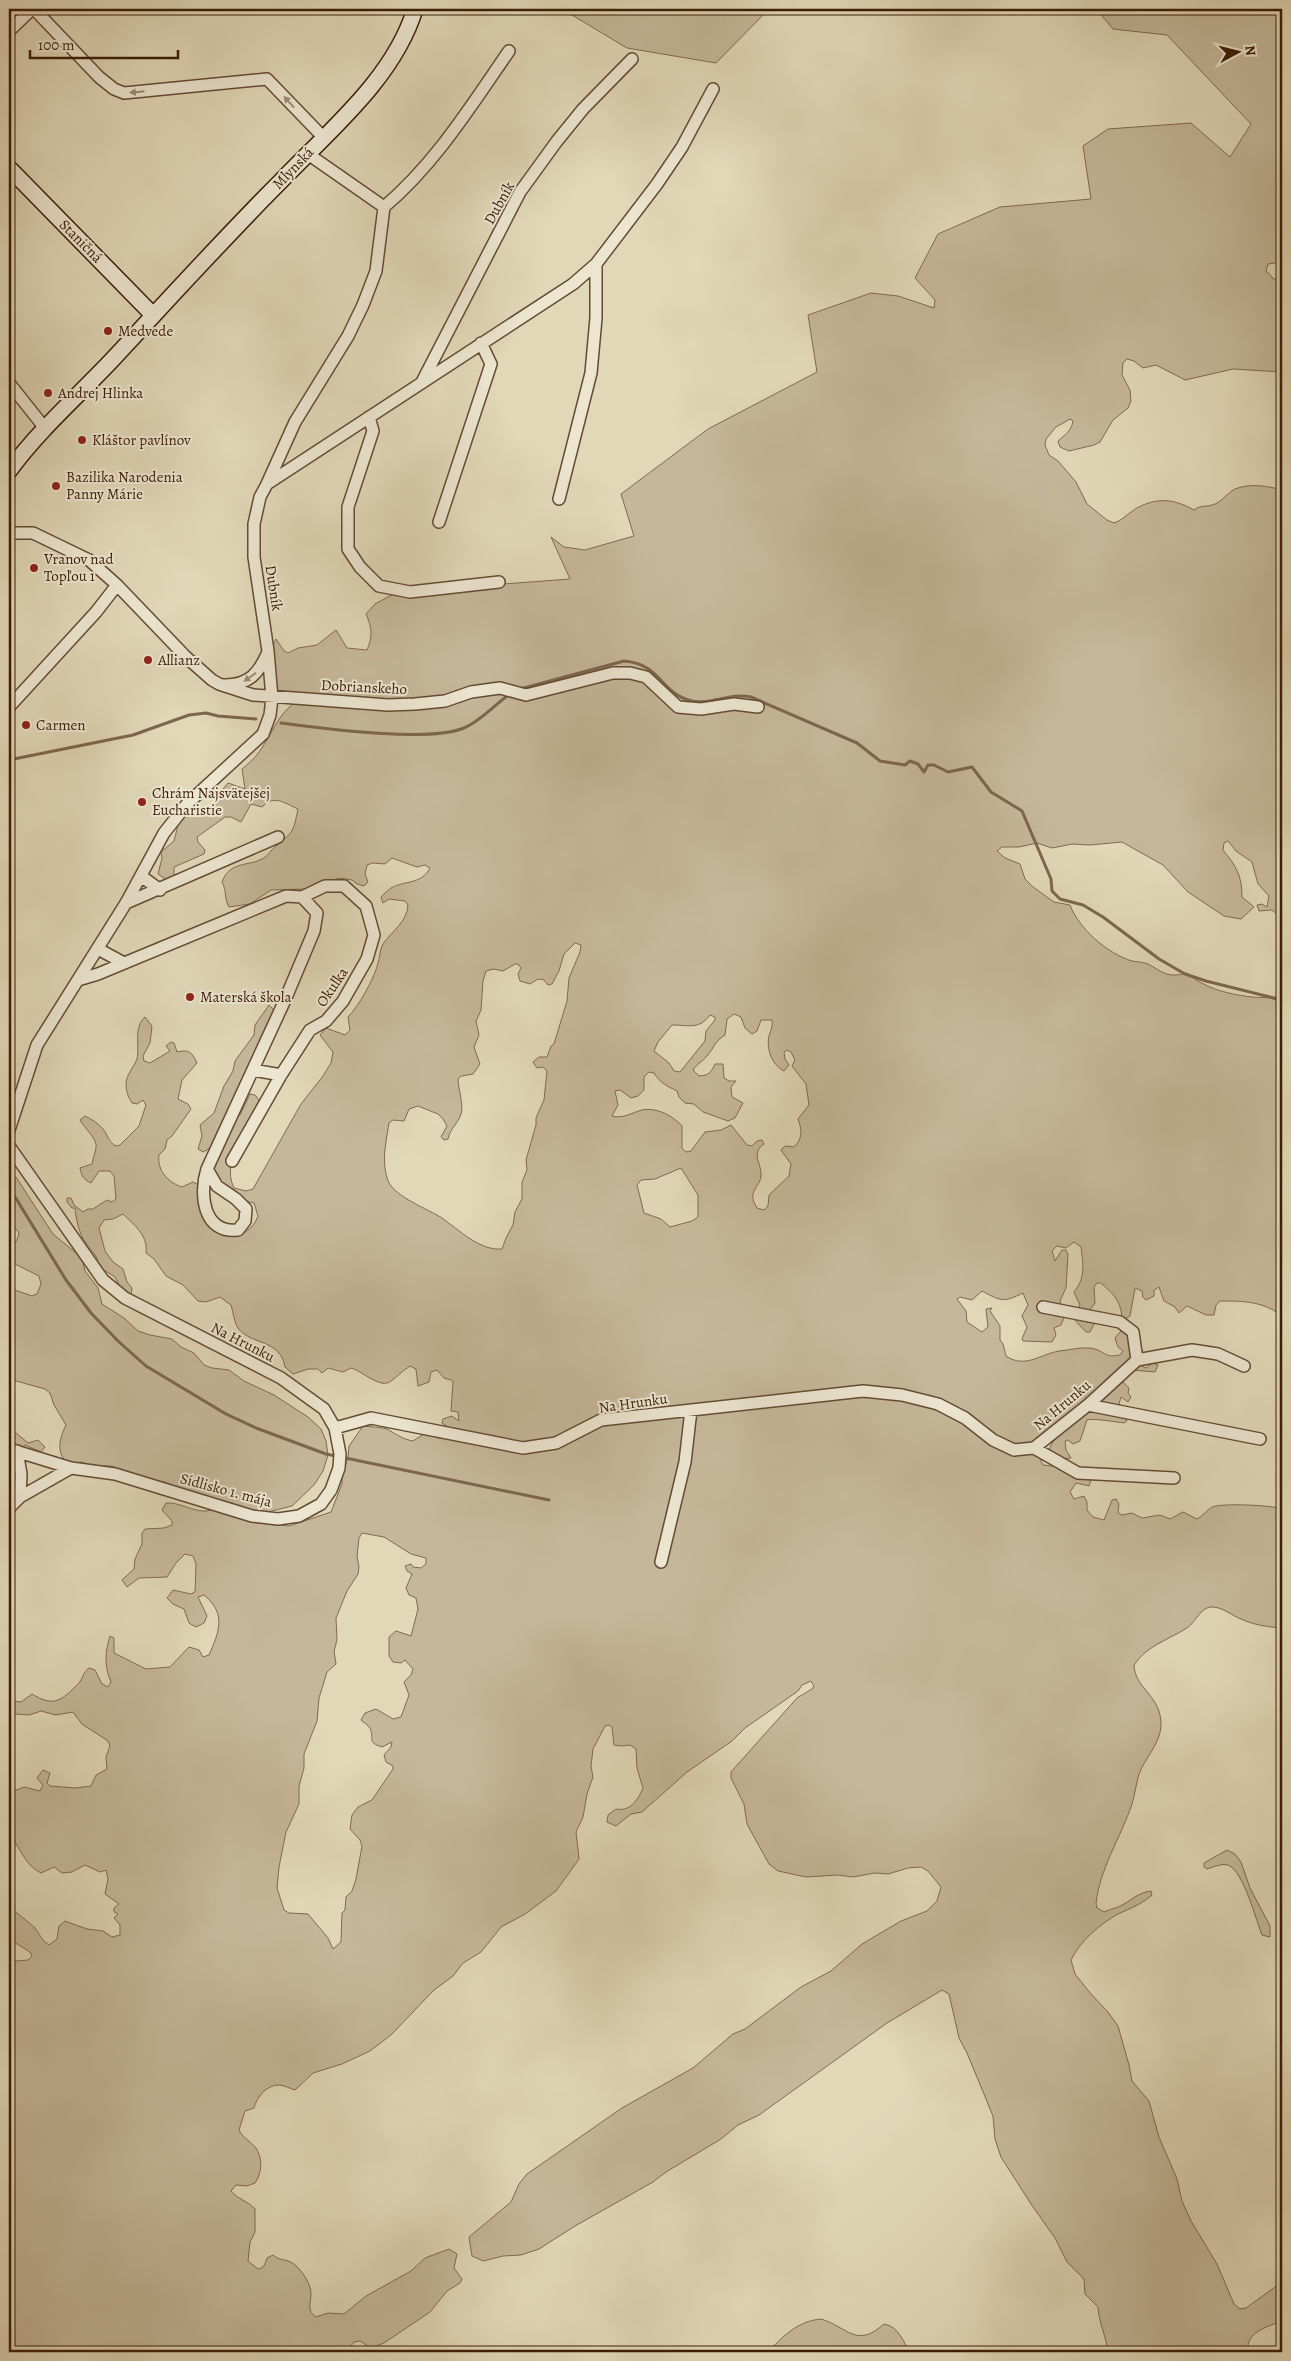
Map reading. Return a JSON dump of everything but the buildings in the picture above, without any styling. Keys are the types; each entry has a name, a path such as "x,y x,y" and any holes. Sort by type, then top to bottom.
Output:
{"street":[{"path":"9,31 33,9 99,77 124,94 267,79 323,137"},
{"name":"Mlynská","path":"9,471 44,427 104,369 153,315 363,96 391,60 415,9"},
{"path":"308,154 384,207 409,186 444,144 508,51"},
{"name":"Dubník","path":"422,382 520,192 583,109 632,59"},
{"path":"267,484 368,416 573,284 596,264 682,147 713,89"},
{"name":"Staničná","path":"9,168 153,315"},
{"name":"Dubník","path":"272,698 268,651 254,557 254,524 260,497 295,422 348,336 363,305 376,271 384,207"},
{"path":"559,499 591,373 596,318 596,264"},
{"path":"573,284 587,284 596,294"},
{"path":"439,522 491,364 481,343"},
{"path":"9,383 44,427"},
{"path":"368,416 373,431 348,507 348,549 360,567 379,586 410,592 499,582"},
{"path":"280,451 296,464"},
{"name":"Dobrianskeho","path":"9,533 34,533 89,560 117,585 186,657 219,684 253,695 272,698 388,705 415,704 445,701 471,692 507,689 526,695 613,673 630,673 646,677 678,707 701,709 734,704 758,707"},
{"path":"9,707 96,612 117,585"},
{"path":"219,684 234,685 249,680 261,668 268,651"},
{"path":"9,1130 37,1045 126,903 164,833 187,804 237,760 264,730 270,716 272,698"},
{"path":"126,903 160,890 278,837"},
{"path":"141,876 160,890"},
{"name":"Okulka","path":"78,980 286,896 302,897 325,886 344,886 366,906 374,935 367,959 343,1001 326,1021 310,1030 281,1075 232,1161"},
{"path":"207,1169 217,1186 236,1199 246,1209 245,1221 238,1230 228,1231 213,1223 205,1206 202,1186 207,1169 314,931 317,913 302,897"},
{"path":"98,949 124,963"},
{"path":"253,1070 281,1075"},
{"name":"Na Hrunku","path":"9,1146 103,1280 124,1298 281,1378 324,1409 335,1428 371,1418 523,1448 556,1443 601,1420 863,1391 902,1395 938,1404 965,1418 993,1440 1014,1450 1034,1448 1088,1405 1137,1360"},
{"path":"1043,1307 1120,1322 1133,1332 1137,1360 1192,1350 1218,1354 1244,1366"},
{"path":"1088,1405 1260,1439"},
{"path":"661,1562 685,1462 691,1410"},
{"name":"Sídlisko 1. mája","path":"13,1450 71,1468 114,1474 252,1516 285,1518 299,1516 321,1504 331,1490 339,1468 340,1454 335,1428"},
{"path":"1034,1448 1078,1473 1174,1478"},
{"path":"13,1450 21,1474 20,1497"},
{"path":"9,1508 20,1497 71,1468"}],"shaded area":[{"path":"562,9 769,9 716,63 627,48"},
{"path":"1096,9 1282,9 1282,262 1268,264 1266,271 1274,279 1282,280 1282,372 1233,369 1185,380 1156,365 1143,368 1134,361 1127,359 1123,363 1122,375 1130,390 1131,401 1128,408 1113,420 1100,442 1069,451 1060,447 1058,441 1071,427 1073,421 1070,419 1056,427 1046,439 1045,445 1049,455 1058,461 1076,482 1087,504 1107,520 1114,523 1137,508 1155,501 1174,502 1194,510 1215,504 1235,489 1241,487 1259,486 1282,490 1282,918 1272,910 1259,911 1257,905 1262,904 1267,907 1269,896 1258,884 1252,862 1236,851 1228,841 1224,843 1223,850 1237,871 1241,883 1242,897 1254,907 1241,919 1224,916 1188,892 1163,865 1122,842 1090,845 1072,844 1052,848 1037,843 1019,847 1002,847 997,851 1005,858 1020,864 1025,879 1033,887 1054,902 1070,905 1074,914 1087,931 1113,953 1132,961 1148,964 1166,974 1187,973 1194,979 1218,990 1243,996 1271,999 1282,1004 1282,1316 1268,1307 1237,1301 1220,1301 1216,1305 1214,1315 1206,1315 1187,1306 1179,1313 1175,1307 1164,1301 1159,1287 1154,1290 1154,1296 1146,1300 1143,1297 1142,1291 1135,1288 1130,1316 1125,1319 1122,1317 1120,1306 1115,1297 1101,1283 1097,1283 1094,1287 1095,1303 1086,1315 1094,1324 1090,1332 1086,1332 1073,1318 1080,1305 1074,1292 1082,1276 1083,1265 1081,1247 1074,1242 1066,1248 1057,1246 1052,1251 1055,1261 1062,1250 1066,1250 1068,1254 1066,1288 1060,1301 1064,1318 1061,1325 1054,1328 1056,1335 1052,1342 1023,1341 1022,1339 1027,1327 1022,1316 1028,1305 1023,1293 1002,1300 982,1291 972,1300 960,1297 957,1299 966,1311 967,1322 982,1332 988,1327 986,1309 992,1308 990,1311 1000,1326 1000,1340 1006,1356 1013,1360 1033,1360 1059,1351 1082,1348 1095,1349 1109,1355 1120,1355 1123,1351 1118,1347 1115,1338 1126,1325 1139,1365 1146,1368 1152,1363 1158,1365 1155,1372 1132,1370 1121,1380 1129,1388 1128,1393 1131,1397 1128,1402 1121,1397 1119,1404 1127,1421 1124,1423 1087,1420 1080,1441 1073,1444 1068,1440 1065,1441 1066,1450 1071,1458 1064,1459 1049,1450 1063,1425 1027,1445 1038,1455 1043,1465 1059,1467 1091,1480 1089,1486 1076,1483 1070,1492 1074,1499 1084,1496 1087,1502 1087,1510 1093,1517 1104,1520 1112,1500 1116,1499 1119,1504 1118,1513 1122,1515 1132,1513 1142,1518 1160,1515 1170,1519 1183,1512 1197,1519 1212,1507 1226,1505 1282,1509 1282,1628 1251,1623 1221,1609 1209,1607 1190,1626 1145,1653 1134,1665 1135,1674 1157,1707 1160,1716 1160,1733 1139,1774 1132,1804 1101,1879 1096,1904 1097,1908 1104,1912 1122,1905 1143,1893 1151,1891 1152,1895 1111,1918 1098,1928 1085,1940 1071,1960 1075,1974 1118,2026 1132,2081 1149,2101 1159,2137 1177,2179 1182,2201 1191,2221 1217,2264 1234,2304 1240,2309 1246,2308 1282,2282 1282,2321 1264,2328 1253,2335 1248,2345 1248,2352 1108,2352 1098,2307 1085,2294 1084,2279 1067,2262 1055,2238 1001,2157 995,2139 993,2116 959,2038 949,1994 942,1990 887,2023 759,2115 738,2125 721,2139 666,2172 653,2182 575,2226 539,2249 521,2255 503,2256 483,2261 472,2256 469,2237 511,2202 519,2184 527,2174 622,2108 693,2068 733,2034 745,2029 801,1987 831,1971 862,1944 901,1921 927,1911 937,1901 941,1887 928,1871 921,1867 908,1868 888,1874 875,1873 853,1877 838,1875 806,1877 778,1871 769,1864 747,1824 744,1804 731,1778 731,1772 797,1698 812,1689 814,1686 811,1681 802,1685 798,1691 745,1728 732,1741 687,1772 642,1812 631,1814 616,1826 607,1822 608,1815 616,1809 625,1809 633,1804 643,1788 637,1768 636,1749 630,1745 614,1745 612,1727 609,1725 605,1726 593,1749 591,1766 593,1777 587,1794 583,1817 576,1832 579,1859 556,1891 525,1914 501,1927 481,1952 463,1963 453,1976 434,1990 391,2035 370,2051 342,2064 313,2073 295,2090 281,2085 270,2087 260,2096 254,2108 245,2111 239,2130 256,2148 261,2161 260,2170 255,2183 247,2186 236,2185 231,2191 255,2209 255,2232 250,2242 248,2261 258,2269 263,2267 267,2258 273,2255 295,2265 305,2276 309,2284 311,2292 310,2307 312,2314 316,2317 328,2313 344,2314 366,2296 411,2271 425,2258 449,2249 457,2254 454,2268 462,2279 460,2283 447,2291 430,2312 384,2343 371,2348 360,2341 354,2342 346,2352 9,2352 9,1956 16,1961 28,1960 32,1956 30,1952 9,1939 9,1907 34,1927 42,1939 49,1945 57,1939 59,1926 65,1921 87,1929 103,1931 112,1937 120,1935 120,1925 114,1918 118,1914 114,1912 114,1908 119,1904 105,1894 108,1879 106,1870 100,1872 85,1865 72,1872 62,1873 54,1867 41,1873 29,1863 14,1840 9,1842 9,1793 24,1787 40,1791 43,1785 37,1778 43,1770 50,1773 47,1783 50,1786 75,1788 91,1786 96,1775 107,1769 106,1757 110,1746 108,1741 82,1724 73,1712 56,1715 41,1711 29,1715 15,1714 9,1711 9,1706 13,1701 21,1702 32,1694 46,1701 62,1698 78,1684 85,1671 89,1668 95,1670 102,1684 108,1687 111,1682 106,1659 110,1636 114,1638 114,1653 146,1669 170,1667 189,1647 199,1650 203,1657 209,1655 216,1639 219,1624 216,1609 204,1595 198,1597 207,1616 204,1623 196,1627 189,1623 184,1609 173,1604 167,1598 173,1590 191,1594 195,1592 196,1564 193,1556 185,1554 176,1563 167,1577 139,1578 127,1587 122,1580 134,1569 135,1559 142,1544 142,1533 145,1529 164,1528 172,1525 172,1521 162,1510 166,1503 178,1504 202,1511 214,1509 165,1482 139,1478 112,1466 95,1466 81,1462 68,1464 61,1455 60,1450 62,1435 66,1425 54,1405 50,1393 45,1389 9,1379 9,1288 32,1296 37,1294 41,1284 39,1276 9,1261 10,1252 19,1233 9,1220 9,1171 16,1177 53,1234 82,1258 85,1271 98,1288 102,1304 124,1318 138,1331 172,1339 181,1347 194,1353 204,1365 229,1370 244,1381 274,1395 308,1417 321,1429 326,1441 328,1455 323,1471 314,1485 292,1506 248,1517 251,1522 289,1526 331,1512 342,1484 342,1474 348,1458 349,1446 363,1426 387,1429 402,1438 413,1441 427,1432 438,1438 444,1438 450,1432 448,1427 442,1423 443,1419 452,1416 459,1421 458,1412 451,1411 453,1382 444,1378 437,1370 431,1372 429,1382 418,1386 416,1369 410,1366 387,1383 377,1381 351,1368 343,1372 328,1368 322,1373 318,1369 308,1369 293,1374 285,1367 278,1351 243,1333 238,1328 231,1305 220,1297 206,1302 198,1301 183,1285 166,1276 154,1259 146,1253 145,1241 140,1231 123,1214 113,1219 104,1220 99,1228 105,1251 113,1262 123,1269 127,1282 132,1288 131,1296 123,1292 115,1277 99,1267 96,1256 81,1235 75,1208 72,1208 67,1202 67,1198 71,1198 74,1205 83,1212 93,1209 107,1200 112,1202 116,1199 114,1176 110,1171 99,1171 91,1183 82,1176 80,1168 92,1164 96,1145 93,1137 80,1120 85,1116 97,1123 116,1146 120,1145 139,1126 146,1105 143,1100 137,1104 132,1103 126,1089 126,1081 137,1059 138,1031 141,1021 145,1017 152,1026 150,1043 143,1056 144,1061 150,1063 170,1051 166,1046 171,1042 174,1043 177,1052 190,1052 197,1063 182,1080 178,1099 188,1104 191,1109 172,1136 167,1140 165,1149 159,1155 161,1170 168,1179 182,1187 193,1182 197,1184 220,1232 232,1235 243,1233 252,1227 258,1216 254,1203 240,1200 214,1185 212,1147 203,1152 198,1149 202,1136 200,1125 214,1113 224,1086 233,1071 235,1061 254,1035 255,1025 269,1005 275,1011 274,1018 260,1039 232,1119 240,1115 250,1094 255,1095 259,1100 256,1112 239,1144 231,1166 234,1188 246,1191 253,1189 301,1104 331,1063 333,1052 320,1035 326,1028 345,1035 350,1030 348,1017 362,999 370,983 382,946 405,916 408,905 405,901 389,899 383,903 381,897 391,888 417,880 430,868 425,865 417,867 392,858 385,864 373,863 367,865 365,874 368,882 364,886 352,880 340,878 305,889 271,890 250,904 229,907 222,882 225,875 235,867 258,861 265,857 294,827 298,809 275,800 266,803 262,807 251,804 241,822 231,817 225,817 197,837 198,842 205,850 204,854 174,867 174,876 170,882 158,874 162,858 161,852 174,841 178,825 188,813 193,812 203,816 208,813 228,783 245,789 242,769 257,754 278,720 293,704 291,698 277,692 272,678 270,659 276,639 284,651 288,653 298,648 317,645 336,630 347,648 367,650 371,632 366,614 375,604 397,592 570,579 551,537 564,547 585,550 634,536 621,494 708,429 817,372 808,315 871,293 898,296 934,308 935,300 915,278 938,234 1000,207 1091,199 1083,146 1108,129 1191,123 1230,157 1251,124 1167,35 1113,29","holes":["575,943 581,945 569,978 567,1001 554,1044 551,1046 547,1057 539,1057 533,1062 537,1068 543,1067 547,1071 544,1100 536,1118 536,1125 526,1160 527,1170 522,1182 522,1199 515,1212 513,1225 502,1249 486,1247 470,1239 442,1218 404,1197 392,1187 388,1181 384,1159 389,1123 393,1120 404,1121 409,1109 418,1106 438,1114 443,1119 447,1126 441,1137 444,1140 448,1139 462,1111 458,1079 461,1076 473,1074 480,1064 474,1047 479,1035 476,1021 481,1010 483,981 486,971 494,969 503,971 518,964 521,968 518,974 520,981 530,984 538,979 544,980 548,985 552,984 559,971 564,954","734,1014 741,1017 745,1028 752,1034 757,1031 761,1020 772,1020 768,1046 773,1061 784,1071 789,1065 785,1059 784,1052 787,1050 791,1052 795,1060 792,1066 806,1084 809,1105 798,1119 801,1130 800,1137 794,1147 785,1146 781,1150 791,1164 789,1176 769,1195 768,1206 764,1210 757,1208 753,1198 754,1190 761,1176 757,1155 764,1144 762,1140 757,1141 752,1146 747,1145 731,1125 721,1130 705,1132 691,1151 686,1152 682,1148 682,1126 664,1113 648,1109 623,1116 612,1116 618,1105 615,1091 620,1090 631,1098 638,1096 644,1090 644,1077 649,1072 654,1073 661,1082 677,1091 679,1097 685,1103 694,1104 703,1112 728,1121 735,1118 743,1103 732,1097 731,1087 736,1081 729,1081 724,1078 723,1064 715,1064 709,1073 702,1076 699,1076 693,1070 707,1056 718,1040 725,1035 727,1019","710,1015 715,1017 715,1020 706,1031 705,1041 680,1072 674,1071 669,1063 654,1051 658,1042 672,1025 693,1026 706,1020","681,1168 698,1195 698,1217 692,1221 670,1227 661,1219 644,1213 637,1185 641,1180 655,1179","362,1533 384,1537 411,1554 426,1558 426,1564 421,1568 413,1567 411,1564 405,1566 407,1571 412,1574 406,1588 409,1595 416,1598 418,1609 411,1636 396,1631 389,1637 389,1656 393,1662 401,1663 405,1660 413,1669 411,1675 404,1682 409,1695 401,1717 393,1719 376,1709 365,1713 361,1720 370,1728 372,1742 382,1747 392,1742 391,1747 384,1755 386,1762 393,1766 393,1769 372,1800 358,1807 352,1815 350,1829 360,1840 362,1846 356,1879 352,1891 346,1897 345,1910 342,1913 341,1942 333,1949 328,1938 308,1914 289,1913 284,1910 277,1888 286,1832 299,1804 299,1786 304,1768 304,1754 317,1721 319,1698 327,1672 336,1664 334,1651 337,1640 336,1618 347,1591 358,1574 359,1538"]},
{"path":"9,1429 28,1443 38,1440 45,1447 41,1452 25,1445 17,1452 20,1464 12,1479 9,1495"},
{"path":"1227,1850 1235,1854 1241,1862 1250,1888 1270,1926 1270,1937 1262,1935 1245,1887 1235,1871 1225,1864 1207,1869 1204,1867 1204,1863"},
{"path":"821,2319 859,2336 866,2335 884,2324 894,2328 911,2352 768,2352 791,2330 813,2320"}],"waterway":[{"path":"520,689 624,661 636,663 652,671 669,689 685,699 701,702 734,696 751,697 857,743 880,761 905,765 910,761 918,764 924,772 928,765 934,765 948,772 972,767 991,792 1022,811 1051,879 1052,891 1060,899 1083,905 1103,917 1159,959 1185,974 1282,1000"},
{"path":"281,723 374,733 426,734 447,732 470,725 510,694"},
{"path":"9,760 133,735 189,715 206,713 218,716 256,719"},
{"path":"9,1187 66,1280 91,1313 146,1366 226,1414 256,1428 326,1454 549,1500"}],"place":[{"name":"Medvede","path":"108,331"},
{"name":"Andrej Hlinka","path":"48,393"},
{"name":"Kláštor pavlínov","path":"82,440"},
{"name":"Bazilika Narodenia Panny Márie","path":"56,486"},
{"name":"Vranov nad Topľou 1","path":"34,568"},
{"name":"Allianz","path":"148,660"},
{"name":"Carmen","path":"26,725"},
{"name":"Chrám Najsvätejšej Eucharistie","path":"142,802"},
{"name":"Materská škola","path":"190,997"}]}
